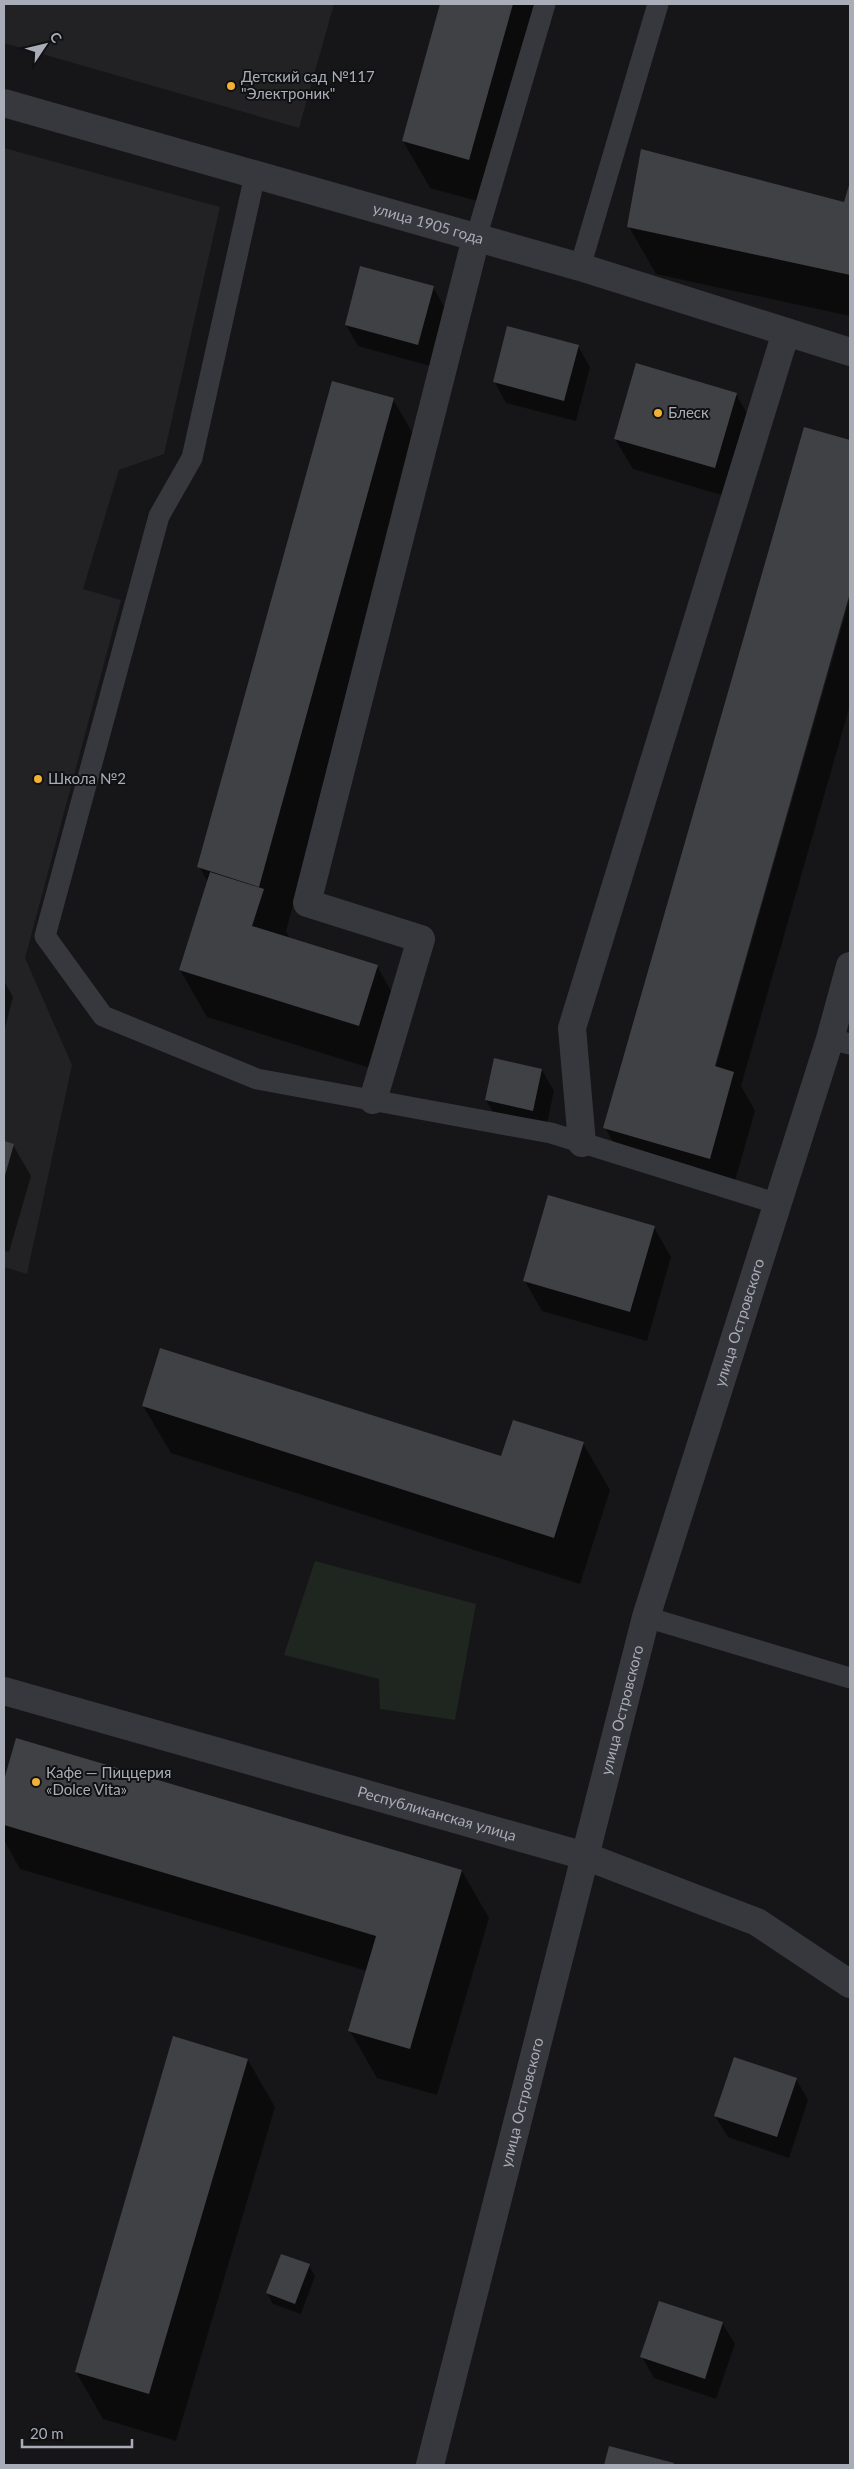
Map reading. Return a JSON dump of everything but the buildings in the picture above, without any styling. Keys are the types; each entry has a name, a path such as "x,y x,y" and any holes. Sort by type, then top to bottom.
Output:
{"street":[{"name":"улица 1905 года","path":"4,103 580,267 850,352"},
{"path":"373,1100 421,939 307,903 476,238"},
{"path":"582,1143 572,1028 786,332"},
{"name":"улица Островского","path":"430,2465 646,1617 778,1204 840,1041 850,966"},
{"name":"Республиканская улица","path":"4,1691 585,1856 757,1922 850,1984"}],"lane":[{"path":"476,238 545,4"},
{"path":"580,267 658,4"},
{"path":"255,175 192,458 159,516 45,936 103,1016 257,1079 551,1133 778,1204"},
{"path":"646,1617 850,1678"}],"shaded area":[{"name":"Детский сад №117 \"Электроник\"","path":"4,4 334,4 299,128 4,43"},
{"path":"4,148 220,207 164,454 119,470 83,589 121,600 25,958 72,1065 27,1274 4,1267"},
{"path":"315,1561 476,1604 455,1720 380,1709 379,1679 284,1655"}],"place":[{"name":"Детский сад №117 \"Электроник\"","path":"231,86"},
{"name":"Блеск","path":"658,413"},
{"name":"Школа №2","path":"38,779"},
{"name":"Кафе — Пиццерия «Dolce Vita»","path":"36,1782"}]}
